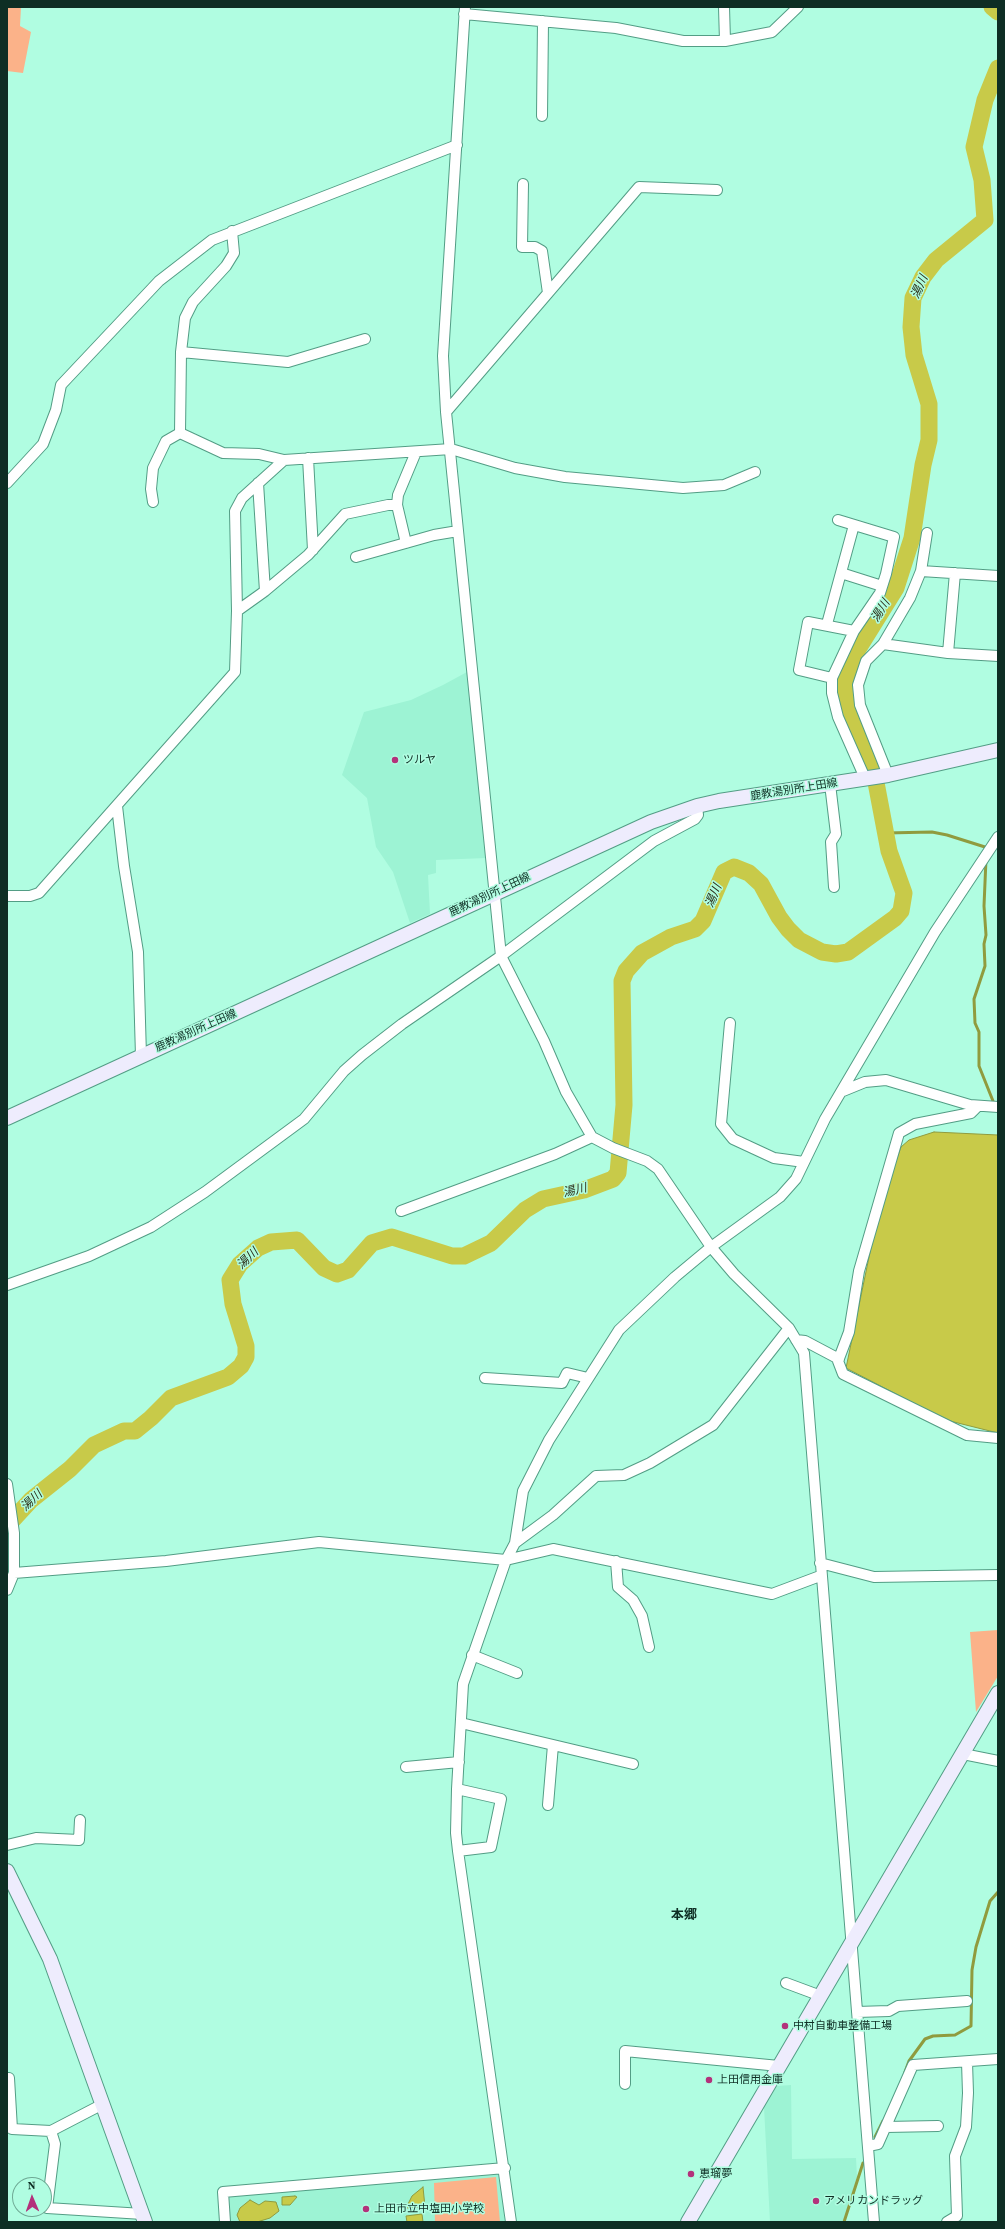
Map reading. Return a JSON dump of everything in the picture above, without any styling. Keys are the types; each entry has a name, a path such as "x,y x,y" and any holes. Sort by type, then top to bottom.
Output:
{"main road":[{"name":"鹿教湯別所上田線","path":"7,1118 651,822 697,806 886,776 998,750"},
{"path":"688,2222 998,1693"},
{"path":"7,1872 50,1959 104,2104 144,2218"}],"street":[{"path":"724,7 726,41"},
{"path":"798,7 772,32 726,41 682,41 616,28 543,21 465,11 443,356 446,412 451,449 501,956 544,1041 566,1092 592,1137 613,1148 647,1161 658,1169 711,1247 738,1279 789,1328 804,1353 820,1576 874,2222"},
{"path":"542,116 543,21"},
{"path":"7,483 43,444 56,410 61,385 159,281 212,240 457,145"},
{"path":"523,184 522,247 535,248 542,251 548,293"},
{"path":"446,412 639,187 716,190"},
{"path":"180,433 181,352 185,318 193,302 226,266 234,253 232,231"},
{"path":"181,352 288,362 365,339"},
{"path":"180,433 223,453 259,454 284,460 451,449 515,468 565,476 683,488 724,484 754,472"},
{"path":"153,502 151,489 153,468 166,440 180,433"},
{"path":"406,543 397,505 398,495 416,452"},
{"path":"308,458 313,550"},
{"path":"7,896 30,896 40,892 235,672 237,611 235,511 242,498 284,460"},
{"path":"258,483 265,591"},
{"path":"237,611 265,591 313,550 345,514 388,504 397,505"},
{"path":"838,520 894,537 880,593 854,631 832,678 832,693 838,717 866,778"},
{"path":"827,624 854,525"},
{"path":"356,557 434,535 458,532"},
{"path":"886,776 860,705 858,686 866,661 883,644 910,598 921,571 927,533"},
{"path":"921,571 998,576"},
{"path":"841,573 882,586"},
{"path":"948,653 955,573"},
{"path":"832,678 799,670 808,622 827,624 854,631"},
{"path":"883,644 948,653 998,656"},
{"path":"830,784 836,834 831,842 834,887"},
{"path":"117,806 124,866 138,952 141,1056"},
{"path":"7,1285 89,1256 151,1227 205,1192 304,1119 344,1071 362,1055 402,1024 501,956 654,841 695,819 698,815 697,806"},
{"path":"511,2222 456,1833 458,1762 463,1684 506,1560 515,1542 523,1491 549,1440 619,1330 675,1277 711,1247 780,1197 796,1179 825,1119 935,932 998,837"},
{"path":"730,1023 721,1124 734,1138 774,1158 804,1162"},
{"path":"843,1090 865,1082 886,1080 978,1106 998,1107"},
{"path":"978,1106 971,1113 914,1124 899,1133 859,1271 849,1332 839,1359 843,1374 967,1435 998,1438"},
{"path":"401,1211 556,1154 592,1137"},
{"path":"515,1542 553,1514 596,1476 624,1475 650,1464 713,1425 789,1328"},
{"path":"796,1340 805,1341 839,1359"},
{"path":"485,1378 562,1383 567,1373 588,1378"},
{"path":"7,1484 14,1532 14,1573 7,1590"},
{"path":"14,1573 166,1561 319,1542 506,1560 553,1549 772,1594 820,1576"},
{"path":"616,1561 618,1587 633,1600 642,1616 649,1647"},
{"path":"820,1563 874,1576 998,1575"},
{"path":"472,1655 517,1673"},
{"path":"461,1723 633,1764"},
{"path":"548,1805 553,1745"},
{"path":"962,1754 998,1761"},
{"path":"406,1767 458,1762"},
{"path":"457,1789 501,1799 491,1846 458,1851"},
{"path":"7,1845 36,1838 79,1840 80,1820"},
{"path":"786,1983 821,1996"},
{"path":"857,2012 889,2011 898,2006 967,2001"},
{"path":"625,2084 626,2051 779,2066"},
{"path":"868,2146 878,2144 913,2065 998,2059"},
{"path":"947,2222 957,2216 955,2156 966,2127 968,2093 967,2062"},
{"path":"7,2078 9,2078 12,2128 51,2131 104,2104"},
{"path":"886,2127 938,2126"},
{"path":"51,2131 55,2144 47,2208 144,2218"},
{"path":"225,2222 223,2192 504,2168"}],"shaded area":[{"path":"7,7 21,7 20,26 31,32 23,73 7,71"},
{"path":"467,672 486,858 436,860 436,873 428,875 430,914 410,923 393,872 376,847 367,798 342,775 364,712 411,700"},
{"path":"934,1132 998,1135 998,1433 946,1420 846,1368 879,1209 901,1147 909,1140"},
{"path":"998,1630 998,1676 976,1712 970,1632"},
{"path":"791,2085 792,2159 856,2158 857,2177 843,2222 770,2222 764,2107 777,2086"},
{"name":"上田市立中塩田小学校","path":"500,2172 505,2222 229,2222 226,2195"},
{"path":"496,2177 500,2222 435,2222 434,2183"},
{"path":"423,2187 425,2207 406,2208 412,2196"},
{"path":"282,2197 297,2197 290,2205 282,2205"},
{"path":"250,2200 259,2205 265,2201 276,2202 279,2211 270,2218 257,2222 240,2222 237,2215 240,2208"},
{"path":"422,2214 423,2222 407,2222 406,2216"}],"waterway":[{"name":"湯川","path":"992,7 998,12"},
{"name":"湯川","path":"7,1526 31,1500 70,1469 94,1445 124,1431 135,1431 151,1418 171,1398 228,1377 241,1366 246,1357 246,1346 233,1304 230,1280 240,1264 258,1248 271,1242 297,1240 324,1268 337,1274 348,1270 372,1243 392,1237 452,1256 464,1256 491,1243 525,1210 543,1199 584,1190 613,1179 618,1173 624,1105 622,981 626,971 642,953 671,937 695,929 703,921 724,872 734,867 749,873 761,884 779,917 788,929 799,940 822,952 836,954 848,952 895,918 901,911 904,893 889,851 874,772 848,710 845,684 853,657 896,588 912,538 923,465 929,440 929,404 914,355 911,327 913,298 923,277 936,260 985,220 982,180 974,147 985,100 998,68"},
{"path":"886,833 932,832 985,847 986,851"},
{"path":"986,859 984,906 986,935 984,944 985,966 974,999 975,1023 979,1032 979,1066 993,1101"},
{"path":"905,2072 909,2061 925,2039 933,2036 955,2035 971,2026 972,1970 976,1947 990,1901 998,1892"},
{"path":"875,2137 883,2121"},
{"path":"844,2222 863,2163"}],"place":[{"name":"ツルヤ","path":"395,760"},
{"name":"中村自動車整備工場","path":"785,2026"},
{"name":"上田信用金庫","path":"709,2080"},
{"name":"恵瑠夢","path":"691,2174"},
{"name":"アメリカンドラッグ","path":"816,2201"},
{"name":"上田市立中塩田小学校","path":"366,2209"}],"district":[{"name":"本郷","path":"684,1916"}]}
